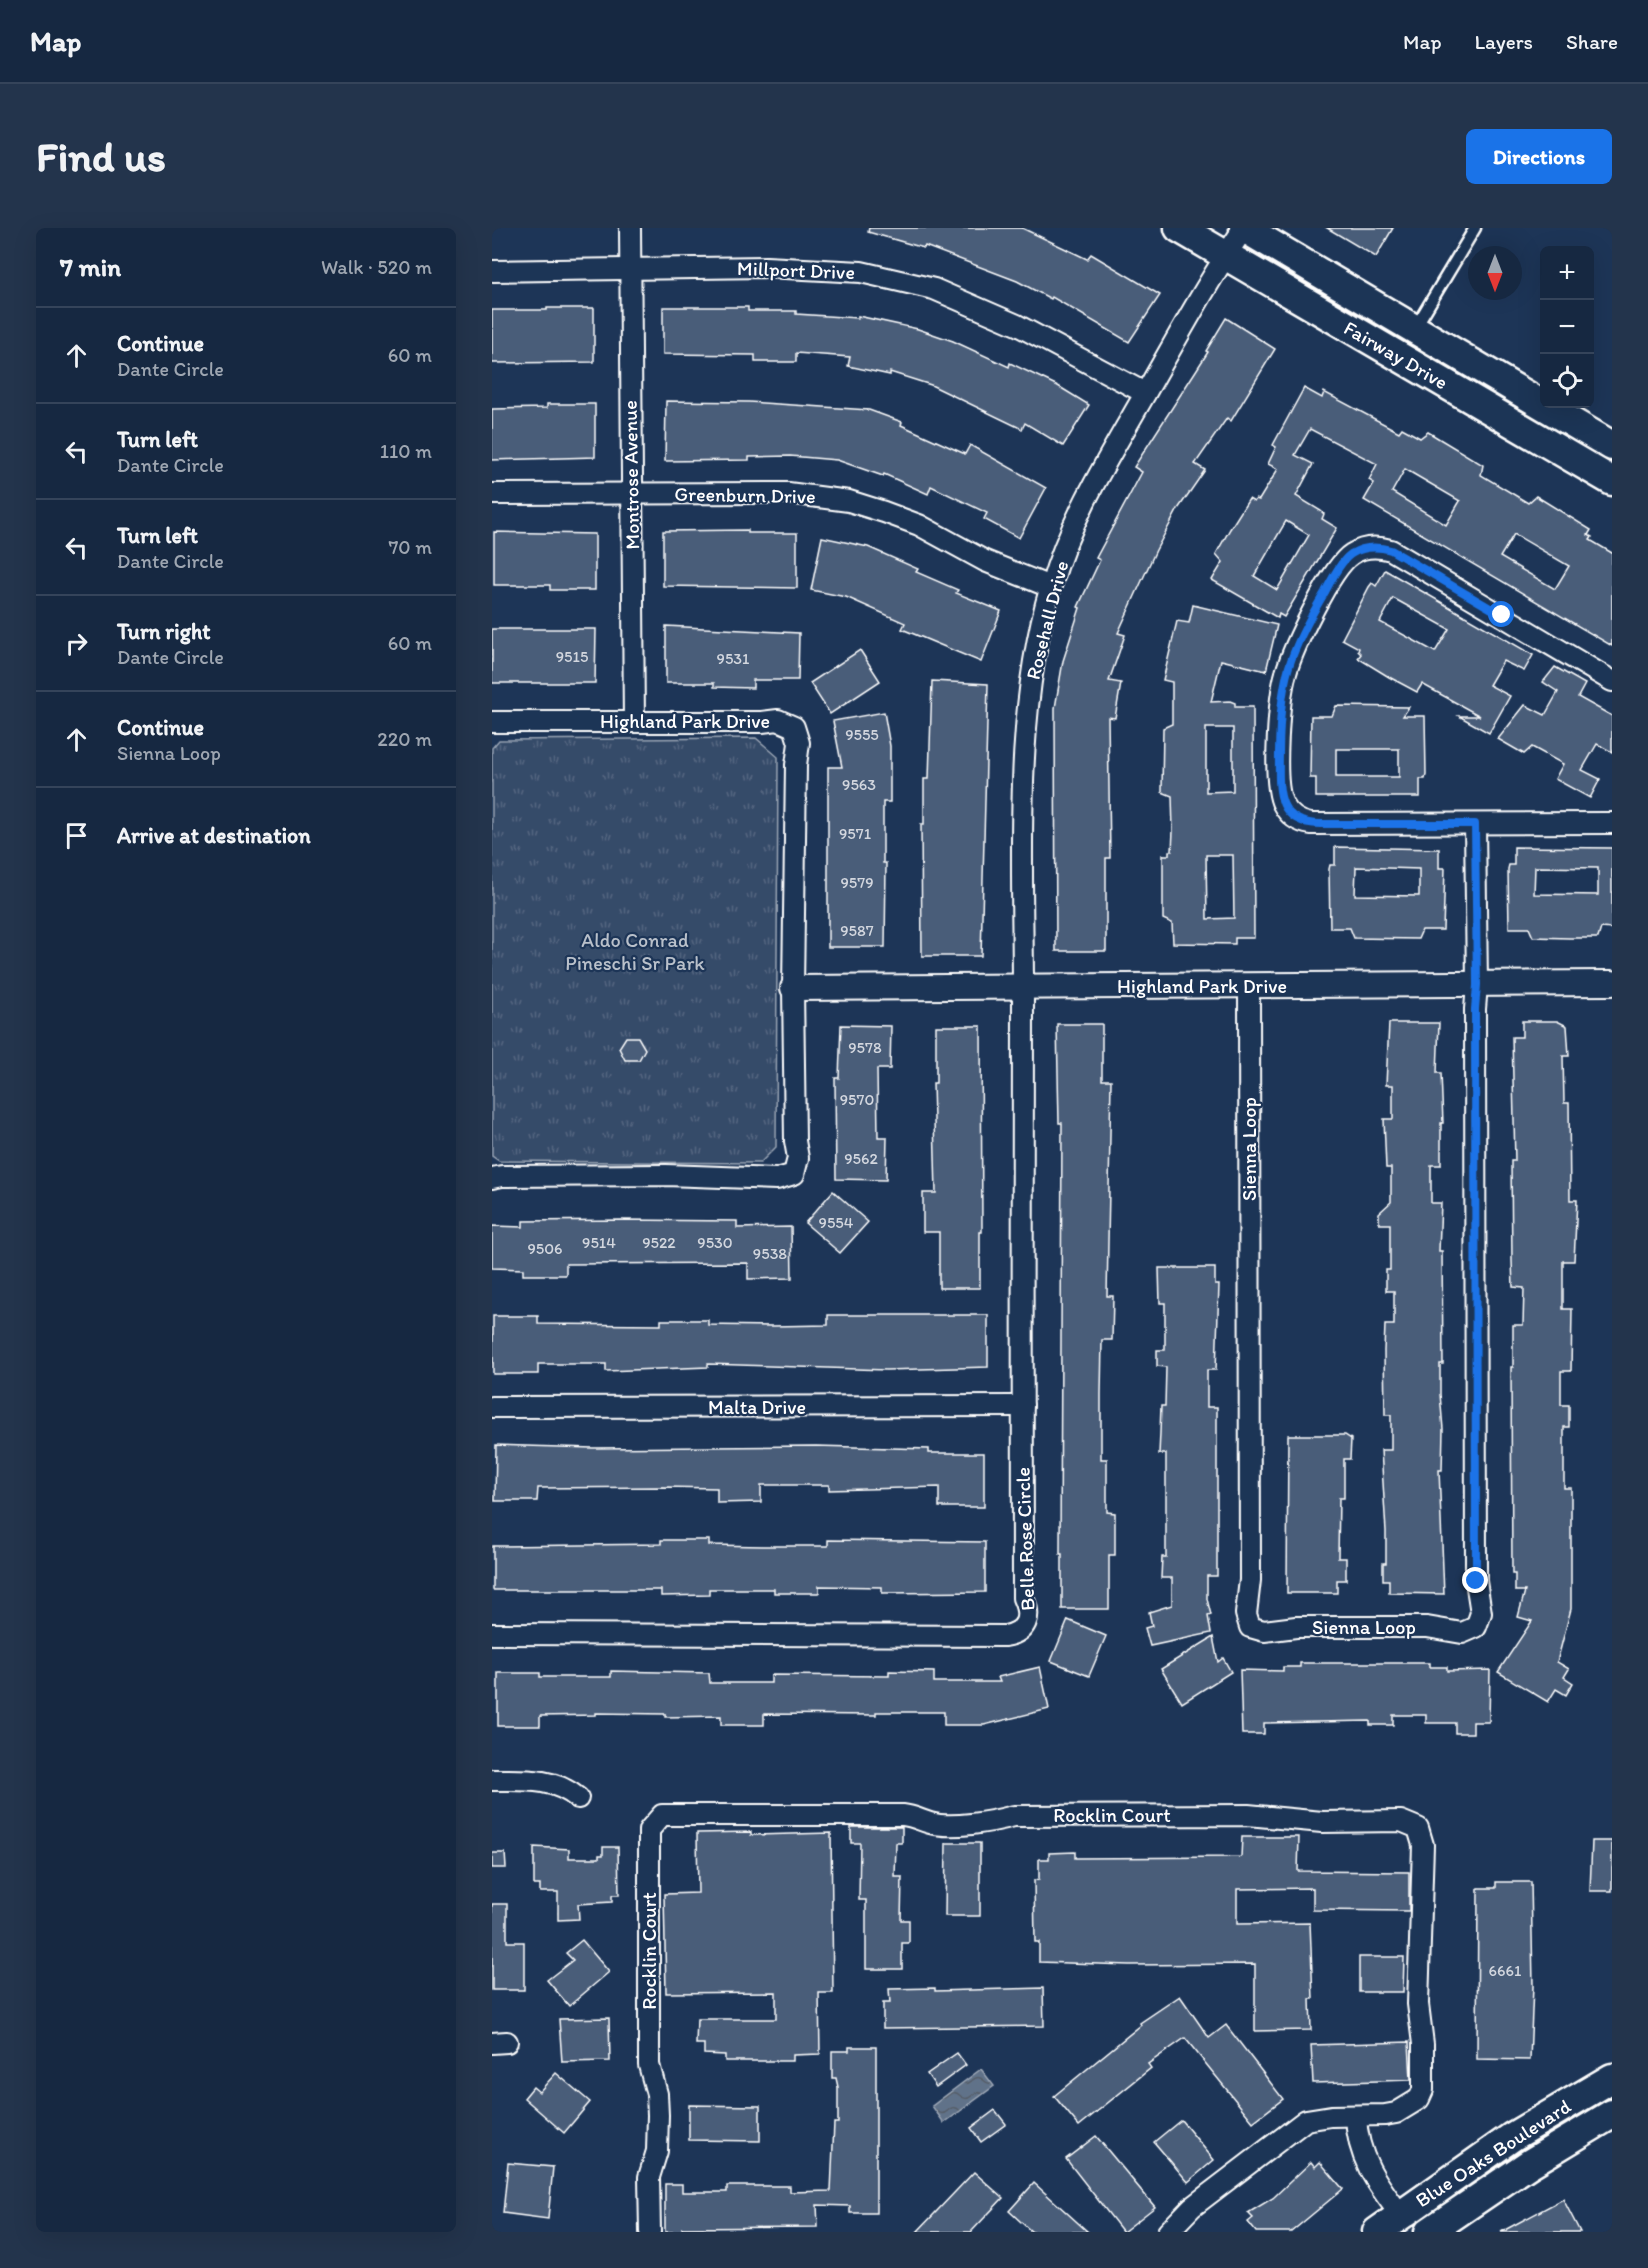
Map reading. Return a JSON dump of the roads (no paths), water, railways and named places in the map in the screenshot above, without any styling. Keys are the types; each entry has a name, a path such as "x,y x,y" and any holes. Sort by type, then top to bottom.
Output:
{"main road":[{"name":"Fairway Drive","path":"1179,228 1612,481"},
{"name":"Fairway Drive","path":"1244,228 1612,446"},
{"path":"1505,418 1575,442 1612,463"},
{"name":"Blue Oaks Boulevard","path":"1377,2232 1512,2137 1612,2078"},
{"name":"Blue Oaks Boulevard","path":"1429,2232 1529,2164 1612,2114"}],"street":[{"name":"Montrose Avenue","path":"630,228 633,722"},
{"name":"Rosehall Drive","path":"1023,987 1025,724 1050,587 1070,533 1096,479 1225,255 1244,228"},
{"name":"Millport Drive","path":"492,271 817,268 861,272 924,287 1017,325 1145,393"},
{"name":"Greenburn Drive","path":"492,494 788,493 849,501 919,525 984,561 1050,587"},
{"path":"1612,681 1391,550 1370,547 1350,555 1298,640 1285,673 1279,713 1279,780 1282,803 1295,818 1311,824 1612,824"},
{"name":"Highland Park Drive","path":"492,722 762,722 778,720 794,727 799,743 796,765 793,988 795,1141 798,1158 794,1174 777,1179 666,1175 502,1176 492,1178"},
{"path":"1475,824 1477,985"},
{"name":"Highland Park Drive","path":"793,988 1612,983"},
{"name":"Sienna Loop","path":"1249,986 1250,1580 1246,1614 1250,1627 1264,1631 1296,1627 1427,1627 1462,1633 1476,1627 1481,1614 1476,1581 1475,1009 1477,985"},
{"name":"Belle Rose Circle","path":"492,1634 1014,1634 1027,1623 1028,1614 1023,1598 1023,987"},
{"name":"Malta Drive","path":"492,1407 1023,1406"},
{"path":"492,1780 551,1782 567,1788 578,1798"},
{"name":"Rocklin Court","path":"650,2232 650,2177 657,2151 658,2115 657,2094 650,2065 650,1830 662,1815 903,1815 917,1817 931,1823 986,1823 1014,1816 1248,1815 1322,1822 1401,1821 1418,1828 1422,1845 1418,2004 1423,2044 1423,2090 1419,2099 1396,2113 1305,2120 1192,2207 1168,2232"},
{"path":"1356,2116 1356,2135 1362,2158 1374,2179 1400,2214"}],"lane":[{"path":"1415,328 1475,228"}],"water":[{"path":"981,2069 994,2086 944,2123 932,2106"}],"park label":[{"name":"Aldo Conrad Pineschi Sr Park","path":"635,952"}]}
